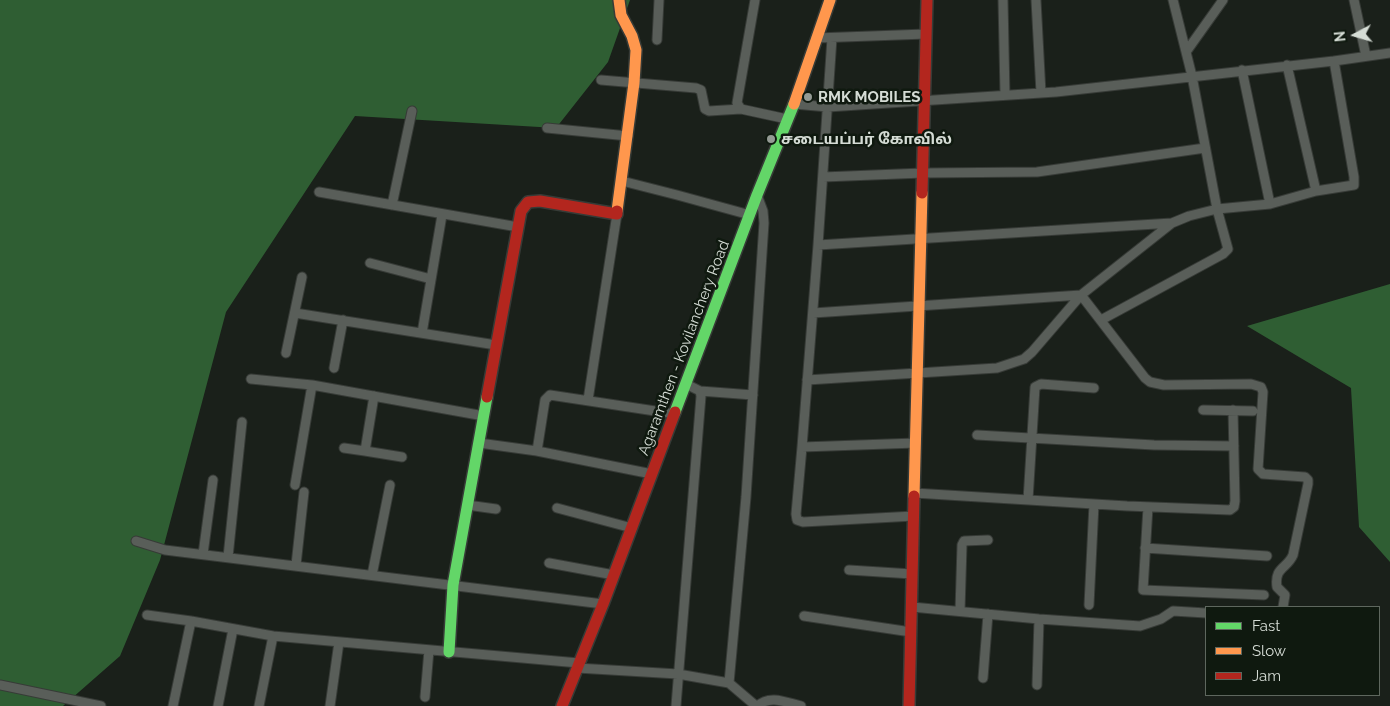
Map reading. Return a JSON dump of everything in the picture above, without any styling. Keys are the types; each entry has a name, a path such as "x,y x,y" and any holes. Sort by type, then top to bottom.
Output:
{"street":[{"path":"588,400 618,214 634,83 636,50 632,36 621,14 619,0"},
{"path":"657,40 659,0"},
{"path":"741,110 738,107 737,99 755,0"},
{"name":"Agaramthen - Kovilanchery Road","path":"562,706 603,604 757,195 794,104 830,0"},
{"path":"909,706 927,0"},
{"path":"1002,0 1005,95"},
{"path":"1036,0 1041,93"},
{"path":"1101,320 1223,254 1228,249 1217,209 1192,76 1173,0"},
{"path":"1354,0 1366,56"},
{"path":"1186,52 1221,1"},
{"path":"816,38 926,34"},
{"path":"832,38 813,313 796,514 798,520 803,522 914,516"},
{"path":"794,104 828,107 1041,93 1334,61 1390,53"},
{"path":"807,380 997,368 1024,359 1081,295 1172,224 1189,216 1217,209 1270,204 1316,191 1354,185 1334,61"},
{"path":"1287,65 1316,191"},
{"path":"1242,70 1270,204"},
{"path":"601,80 696,88 701,90 703,105 709,111 741,110 788,119"},
{"path":"392,205 412,111"},
{"path":"546,128 628,136"},
{"path":"823,177 923,173 1037,172 1205,148"},
{"path":"622,181 750,215"},
{"path":"318,192 518,228"},
{"path":"729,683 746,497 764,223 763,211 757,195"},
{"path":"449,652 453,584 521,211 528,202 540,201 618,214"},
{"path":"422,333 442,215"},
{"path":"818,245 1172,224"},
{"path":"370,263 431,279"},
{"path":"286,353 302,277"},
{"path":"813,313 1081,295"},
{"path":"1081,295 1150,382 1164,385 1252,384 1261,387 1263,392 1258,470 1263,474 1305,477 1308,484 1293,555 1289,562 1280,569 1276,580 1277,588 1285,594 1283,606"},
{"path":"295,313 496,345"},
{"path":"334,368 343,320"},
{"path":"251,379 312,385 484,416"},
{"path":"686,384 700,391 753,394"},
{"path":"1028,500 1035,387 1041,384 1094,388"},
{"path":"296,485 312,385"},
{"path":"676,706 700,391"},
{"path":"537,451 547,397 550,395 675,414"},
{"path":"365,452 374,396"},
{"path":"1204,410 1253,411"},
{"path":"914,492 1094,504 1230,510 1234,507 1235,501 1233,410"},
{"path":"228,557 242,422"},
{"path":"977,434 1154,445 1234,446"},
{"path":"479,443 537,451 652,474"},
{"path":"802,447 916,443"},
{"path":"344,448 402,457"},
{"path":"203,554 213,480"},
{"path":"372,574 390,485"},
{"path":"296,566 304,492"},
{"path":"1089,605 1094,504"},
{"path":"468,505 496,510"},
{"path":"1148,507 1143,590 1264,596"},
{"path":"557,508 632,528"},
{"path":"960,612 962,545 964,541 968,540 988,540"},
{"path":"136,541 165,550 372,574 603,604"},
{"path":"1145,548 1267,556"},
{"path":"549,563 614,575"},
{"path":"849,570 912,574"},
{"path":"912,607 1140,626 1173,611 1205,613"},
{"path":"983,678 988,614"},
{"path":"148,615 273,636 678,674 729,683 757,706 768,700 802,706"},
{"path":"804,616 911,632"},
{"path":"1036,685 1039,619"},
{"path":"174,706 191,621"},
{"path":"218,706 233,628"},
{"path":"259,706 273,636"},
{"path":"330,706 339,642"},
{"path":"425,697 429,650"},
{"path":"0,685 101,706"}],"shaded area":[{"path":"0,0 630,0 608,62 556,128 355,116 226,312 160,560 120,656 63,706 0,706"},
{"path":"1390,284 1390,562 1359,527 1351,388 1247,326"}],"traffic: fast":[{"path":"675,412 757,195 794,104"},
{"path":"449,652 453,585 487,397"}],"traffic: slow":[{"path":"617,211 634,83 636,50 632,36 621,15 619,0"},
{"path":"794,104 830,0"},
{"path":"914,496 922,193"}],"traffic: jam":[{"path":"922,193 927,0"},
{"path":"487,397 521,211 528,202 540,201 617,214 617,211"},
{"path":"562,706 603,604 675,412"},
{"path":"909,706 914,496"}],"place":[{"name":"RMK MOBILES","path":"808,97"},
{"name":"சடையப்பர் கோவில்","path":"771,139"}]}
